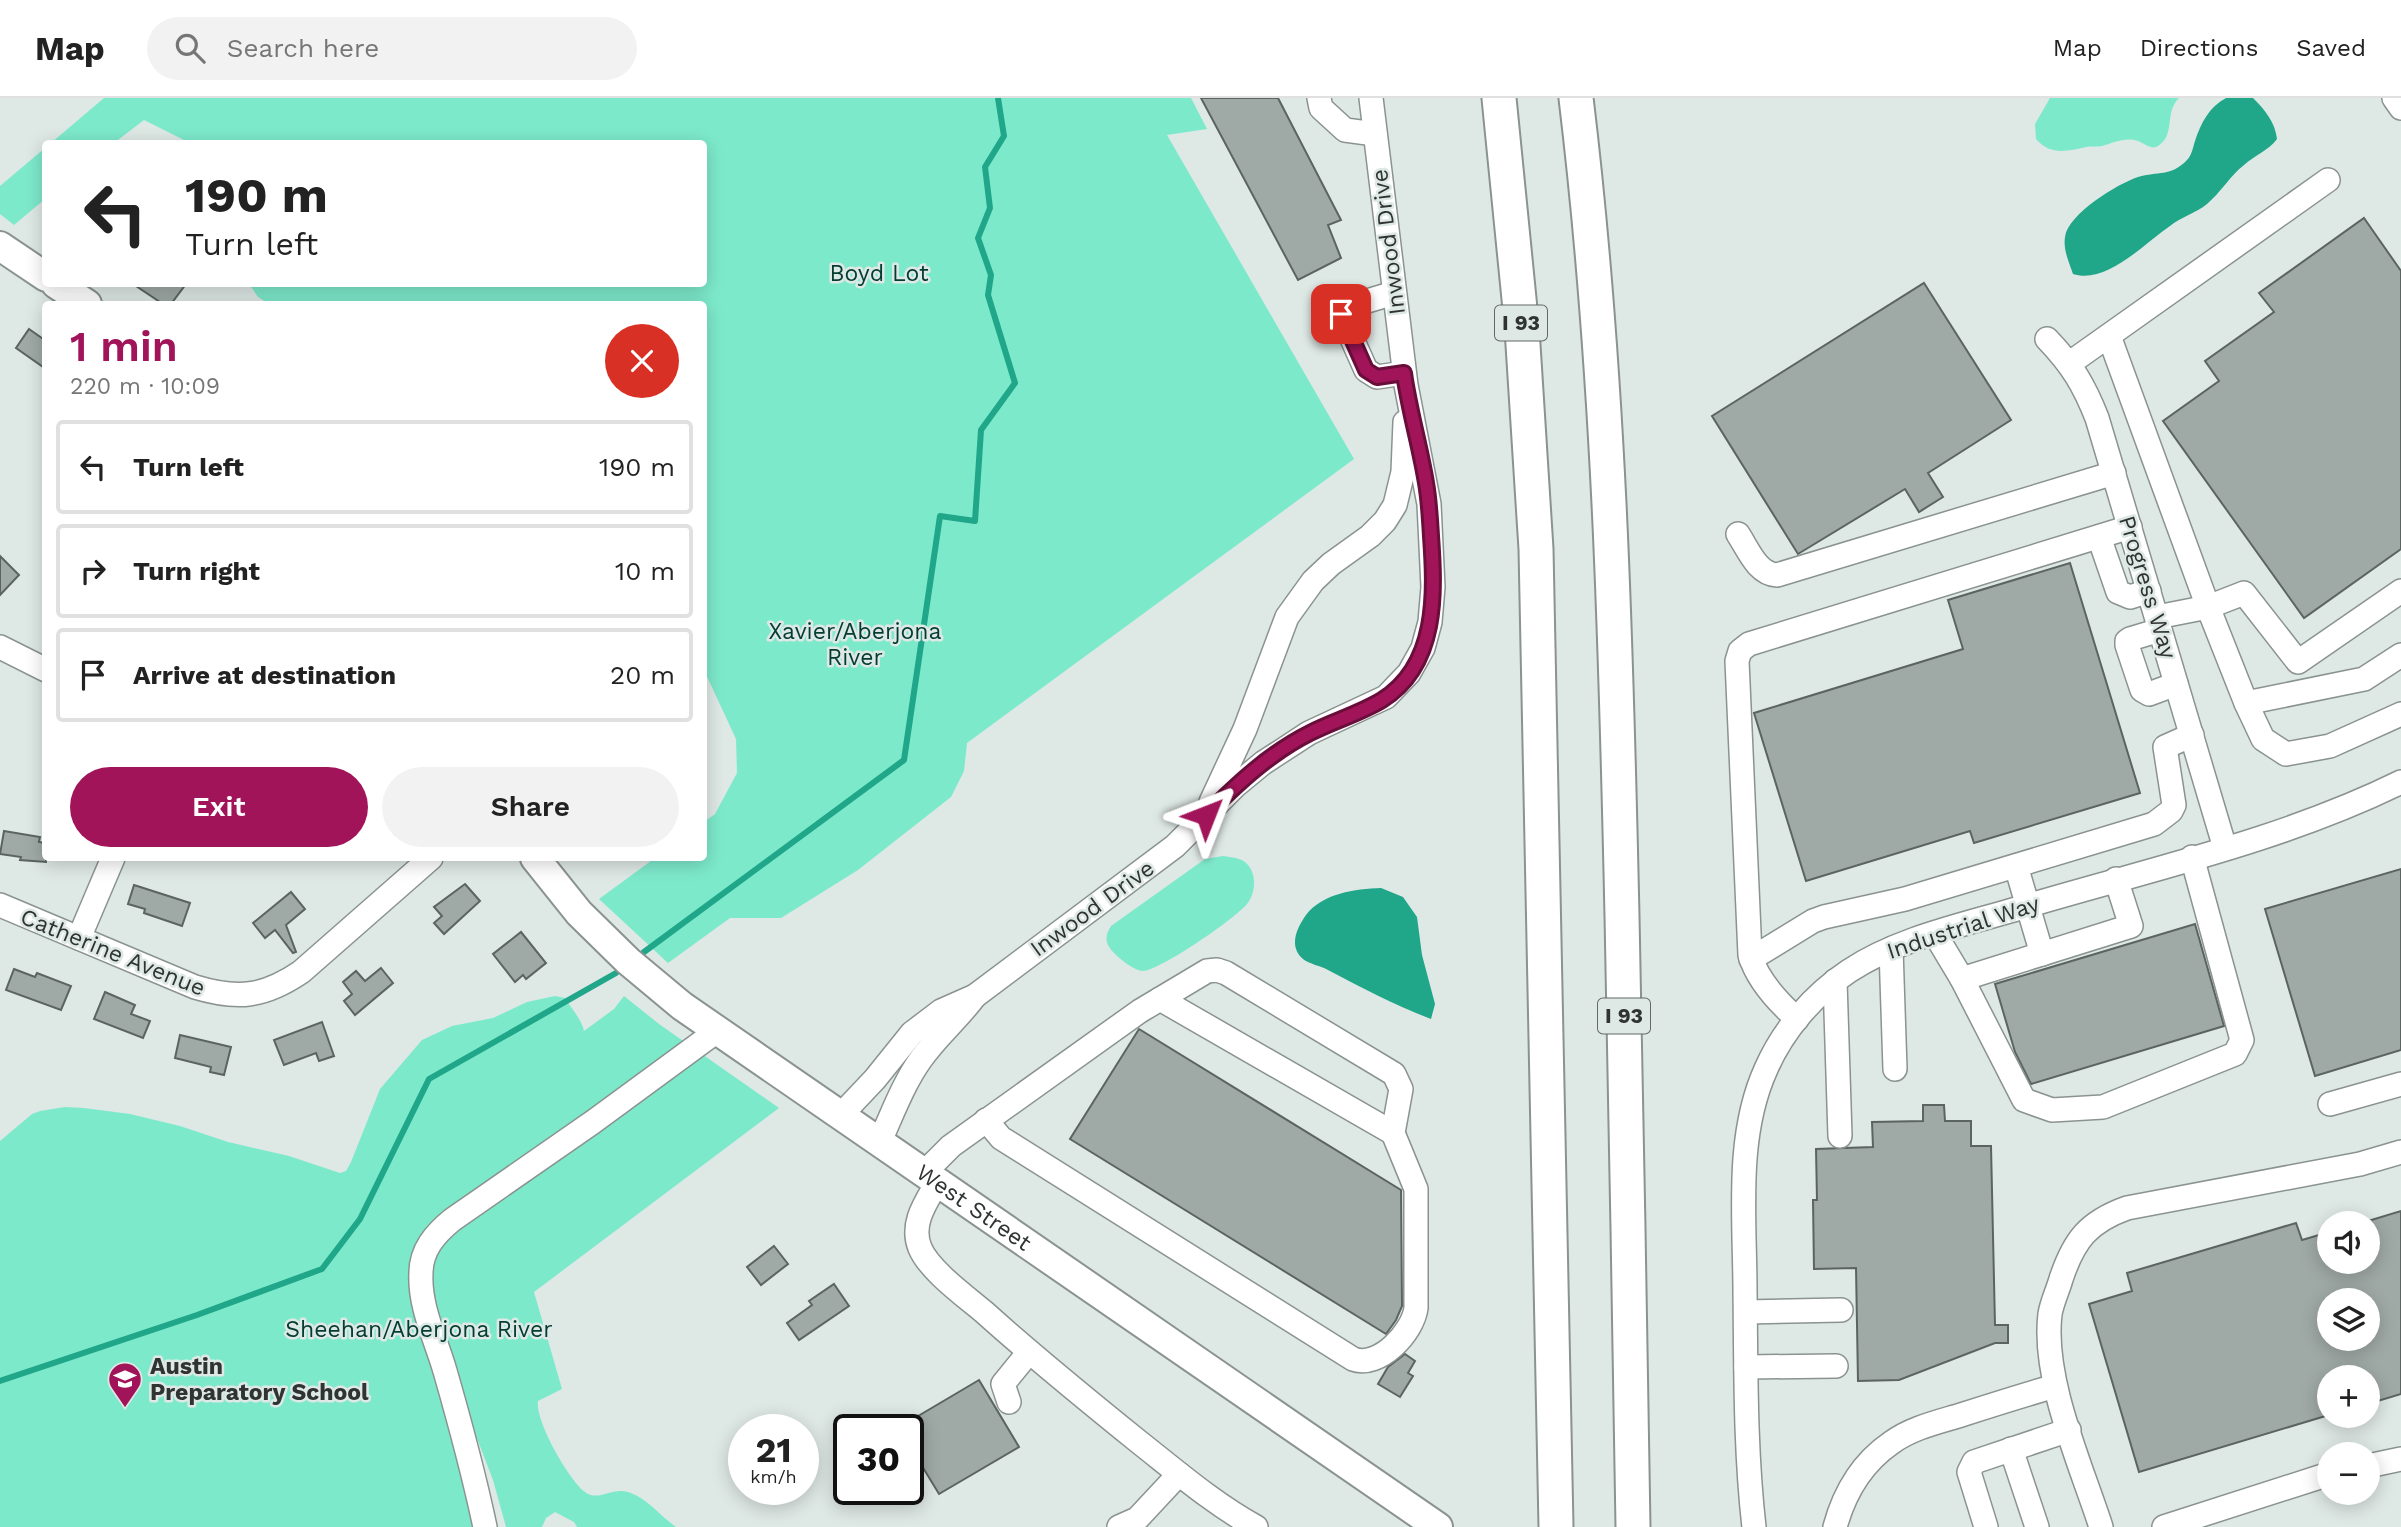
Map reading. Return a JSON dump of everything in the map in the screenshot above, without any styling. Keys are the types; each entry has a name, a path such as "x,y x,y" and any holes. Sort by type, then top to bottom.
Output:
{"highway":[{"name":"I 93","path":"1499,98 1523,343 1536,549 1556,1527"},
{"name":"I 93","path":"1576,98 1603,385 1614,582 1633,1527"}],"main road":[{"path":"0,246 42,274"},
{"path":"61,287 82,301"},
{"name":"West Street","path":"538,861 579,913 628,961 682,1006 1438,1527"}],"street":[{"path":"1319,98 1321,108 1345,130 1375,134"},
{"name":"Inwood Drive","path":"879,1143 919,1061 975,996 1170,851 1235,786 1294,742 1369,707 1392,693 1409,673 1423,648 1430,622 1433,587 1429,504 1405,379 1371,98"},
{"path":"2395,98 2401,108"},
{"path":"2070,363 2328,180"},
{"path":"1394,293 1347,307 1341,314 1366,370 1377,377 1405,379"},
{"path":"2109,335 2208,607 2246,703 2263,738 2286,754 2330,746 2401,714"},
{"name":"Progress Way","path":"2047,339 2070,363 2084,385 2093,407 2225,848"},
{"name":"Inwood Drive","path":"1206,815 1245,729 1287,617 1313,581 1331,564 1370,536 1385,521 1395,505 1403,472 1405,379"},
{"path":"1738,534 1762,570 1777,575 2114,473"},
{"path":"1797,1019 1782,1005 1751,958 1737,661 1740,651 1749,644 2130,527"},
{"path":"2099,537 2118,592 2130,597 2149,592"},
{"path":"2298,662 2401,591"},
{"path":"2176,684 2149,694 2142,690 2127,641 2158,623 2244,593 2298,662 2306,691"},
{"path":"0,648 42,668"},
{"path":"2246,703 2364,679 2401,655"},
{"path":"1751,958 1824,917 1905,899 2154,824 2164,818 2174,805 2165,747 2192,735"},
{"name":"Industrial Way","path":"1754,1527 1746,1367 1745,1199 1751,1114 1766,1068 1781,1040 1797,1019 1835,981 1862,963 1891,949 2029,905 2225,848 2319,816 2401,782"},
{"path":"1935,934 1962,979 2024,1100 2052,1110 2103,1107 2235,1054 2242,1040 2192,857"},
{"path":"79,939 112,861"},
{"name":"Catherine Avenue","path":"0,905 195,988 223,995 252,995 279,986 301,972 428,861"},
{"path":"2016,866 2042,954"},
{"path":"1962,979 2131,926 2116,879"},
{"path":"1891,949 1895,1069"},
{"path":"986,1120 1001,1138 1359,1361 1394,1348 1416,1310 1416,1189 1393,1133 1401,1089 1394,1074 1226,973 1207,971 1160,999 986,1120 951,1146 930,1178 918,1221 918,1240 922,1253 939,1272 1029,1352 1179,1474 1234,1515 1256,1527"},
{"path":"1835,981 1840,1136"},
{"name":"Inwood Drive","path":"840,1116 926,1020 975,996"},
{"path":"1160,999 1393,1133"},
{"path":"485,1527 461,1427 424,1299 421,1272 427,1248 435,1235 452,1220 717,1031"},
{"path":"2330,1104 2401,1084"},
{"path":"2101,1527 2055,1386 2050,1359 2051,1312 2068,1257 2084,1233 2093,1225 2127,1208 2349,1166 2401,1152"},
{"path":"1746,1312 1841,1310"},
{"path":"1009,1402 1003,1384 1029,1352"},
{"path":"1746,1367 1836,1366"},
{"path":"1835,1527 1839,1510 1853,1483 1869,1461 1891,1442 1914,1430 2055,1386"},
{"path":"1986,1527 1969,1472 1974,1462 2069,1430"},
{"path":"2011,1449 2037,1527"},
{"path":"2380,1463 2401,1459"},
{"path":"1119,1527 1137,1519 1179,1474"},
{"path":"2164,1527 2317,1478"}],"green space":[{"path":"104,98 1191,98 1207,129 1167,135 1354,459 967,743 964,771 951,797 858,870 781,918 730,918 668,963 599,899 651,861 707,861 707,820 715,814 737,773 736,739 707,676 707,301 264,301 251,287 707,287 707,140 184,140 144,120 118,140 55,140"},
{"path":"2050,98 2179,98 2172,110 2167,136 2158,146 2125,140 2060,151 2047,148 2036,139 2035,124"},
{"path":"42,151 42,202 14,225 0,214 0,186"},
{"path":"1223,856 1245,862 1254,879 1251,899 1228,921 1164,963 1142,971 1124,962 1107,944 1107,934 1111,926 1205,859"},
{"name":"Sheehan/Aberjona River","path":"555,996 565,998 579,1018 584,1031 614,1009 624,996 659,1024 779,1108 534,1292 562,1389 538,1401 539,1410 547,1435 562,1463 585,1492 594,1496 617,1491 630,1493 644,1500 676,1527 577,1527 574,1522 555,1512 546,1518 542,1527 506,1527 493,1480 475,1433 455,1444 476,1527 0,1527 0,1141 32,1114 65,1107 84,1108 130,1114 180,1126 340,1173 346,1171 351,1162 380,1089 422,1040 452,1026 493,1018 527,1002"}],"shaded area":[{"path":"2226,98 2253,98 2269,117 2277,139 2239,169 2207,204 2174,223 2112,268 2086,276 2073,274 2065,237 2075,219 2106,193 2129,181 2170,171 2181,165 2190,156 2206,116"},
{"path":"1381,888 1403,897 1417,917 1422,955 1435,1004 1431,1019 1306,961 1298,954 1296,937 1306,915 1313,908 1330,897 1350,891"}],"building":[{"path":"1201,98 1278,98 1341,220 1328,225 1341,258 1298,280"},
{"path":"2364,218 2401,271 2401,549 2304,618 2163,421 2219,381 2205,361 2274,312 2259,293"},
{"path":"1924,283 2011,420 1928,473 1943,497 1919,512 1905,489 1798,554 1712,416"},
{"path":"138,287 184,287 173,301 158,301"},
{"path":"29,329 42,338 42,366 16,348"},
{"path":"0,556 19,575 0,595"},
{"path":"2070,563 2140,793 1974,843 1970,831 1806,881 1754,713 1963,649 1948,600"},
{"path":"4,831 40,837 42,861 46,862 20,860 21,857 0,854"},
{"path":"2401,869 2401,1050 2315,1076 2265,909"},
{"path":"465,884 480,901 444,934 434,923 442,916 434,907"},
{"path":"134,885 190,903 182,926 144,913 145,909 128,904"},
{"path":"291,892 305,909 286,925 296,952 293,953 275,930 265,938 253,923"},
{"path":"2195,924 2224,1026 2031,1084 2015,1052 1995,984"},
{"path":"521,932 546,963 526,979 523,975 515,982 493,954"},
{"path":"381,968 393,983 355,1015 344,1001 352,994 343,982 356,971 365,981"},
{"path":"14,969 35,977 37,973 71,986 61,1010 6,990"},
{"path":"105,992 135,1005 131,1014 150,1021 143,1038 94,1019"},
{"path":"322,1022 334,1056 319,1061 316,1053 284,1065 274,1040"},
{"path":"1139,1029 1401,1190 1402,1306 1386,1334 1070,1139"},
{"path":"180,1035 231,1047 224,1075 210,1072 211,1067 175,1058"},
{"path":"1923,1105 1944,1105 1945,1121 1971,1121 1971,1146 1991,1146 1995,1325 2008,1325 2008,1343 1995,1343 1899,1380 1858,1381 1856,1268 1814,1269 1813,1200 1817,1200 1816,1149 1873,1147 1872,1122 1923,1121"},
{"path":"2401,1211 2401,1394 2380,1400 2380,1365 2317,1365 2317,1419 2139,1472 2089,1304 2132,1291 2127,1273 2296,1223 2302,1240 2317,1236 2317,1274 2380,1274 2380,1217"},
{"path":"774,1246 788,1264 761,1285 747,1267"},
{"path":"834,1284 849,1306 799,1340 787,1323 812,1305 809,1301"},
{"path":"1405,1354 1415,1361 1408,1373 1413,1376 1400,1397 1378,1384 1388,1367"},
{"path":"979,1380 1019,1447 939,1494 924,1469 924,1414 922,1414"}],"waterway":[{"path":"644,952 904,760 940,516 975,521 981,430 1015,383 988,295 991,275 978,238 990,208 985,167 1004,136 998,98"},
{"path":"0,1381 197,1315 322,1269 360,1219 429,1079 616,973"}],"place":[{"name":"Austin Preparatory School","path":"125,1409"}],"route":[{"path":"1206,815 1235,786 1294,742 1369,707 1392,693 1409,673 1429,632 1433,587 1429,504 1404,373 1377,377 1366,370 1341,314"}],"park label":[{"name":"Boyd Lot","path":"879,273"},
{"name":"Xavier/Aberjona River","path":"855,644"}]}
